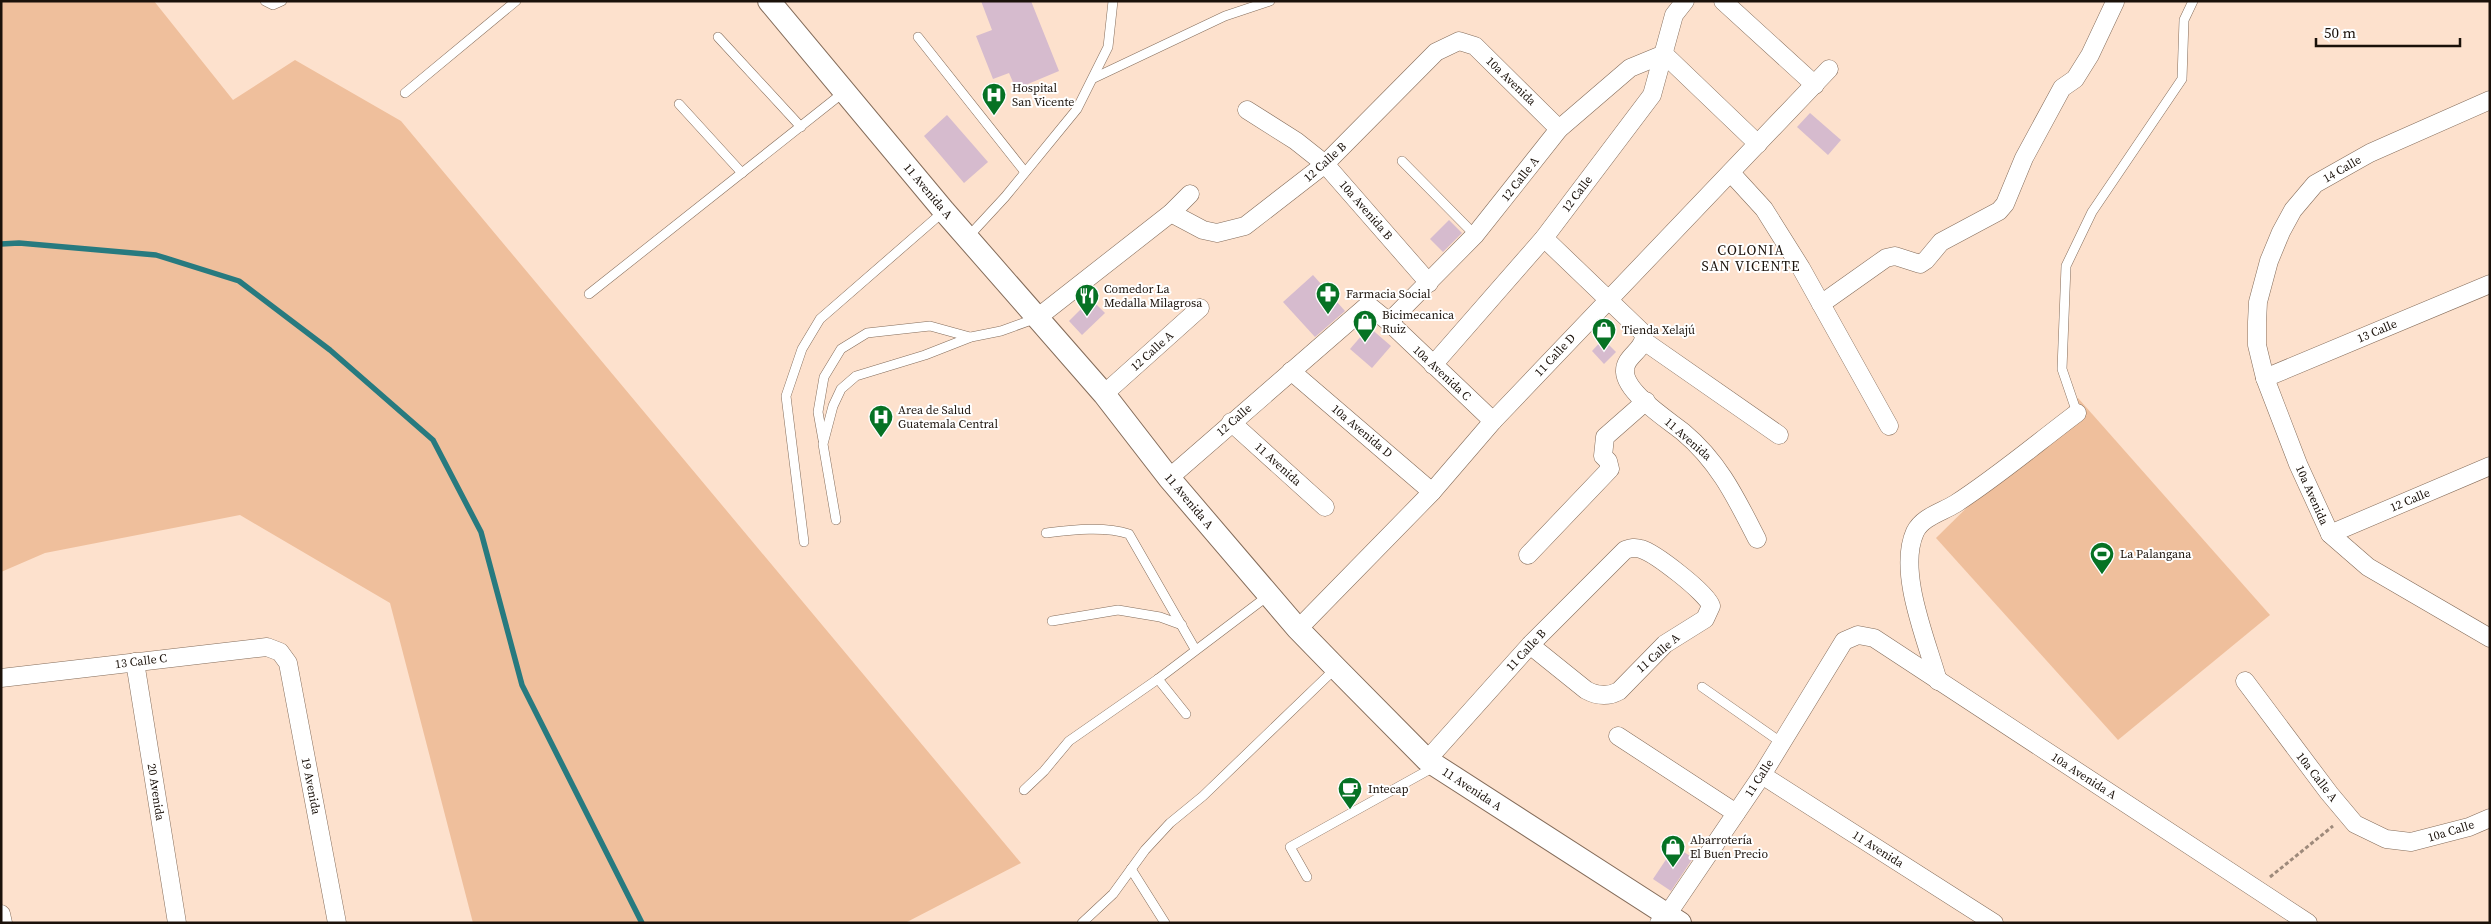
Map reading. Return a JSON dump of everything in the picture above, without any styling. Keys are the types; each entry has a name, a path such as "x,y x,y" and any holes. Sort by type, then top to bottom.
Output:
{"street":[{"name":"11 Avenida A","path":"769,1 967,238 1104,394 1169,478 1298,628 1336,668 1432,763 1669,920"},
{"name":"12 Calle","path":"1433,365 1544,238 1652,95 1664,54 1674,8 1685,1"},
{"path":"1723,1 1815,85"},
{"path":"1821,304 1891,256 1920,264 1926,260 1941,242 1999,211 2005,204 2024,158 2062,88 2075,78 2090,55 2115,2"},
{"name":"10a Avenida","path":"1459,40 1474,46 1560,129"},
{"name":"12 Calle B","path":"1171,213 1203,230 1217,233 1229,232 1245,226 1326,164 1436,52 1459,40"},
{"path":"1664,54 1758,144"},
{"name":"12 Calle A","path":"1389,322 1475,235 1560,129 1630,68 1664,54"},
{"name":"11 Calle D","path":"1298,628 1432,492 1493,421 1829,69"},
{"name":"14 Calle","path":"2258,302 2268,261 2280,232 2293,210 2316,184 2370,153 2490,100"},
{"name":"10a Avenida B","path":"1247,110 1326,164 1429,283"},
{"path":"1731,173 1764,209 1821,304 1889,426"},
{"path":"1037,318 1171,213 1190,194"},
{"path":"1544,238 1642,332 1644,341 1779,435"},
{"name":"13 Calle","path":"2265,378 2490,284"},
{"name":"10a Avenida","path":"2258,302 2258,345 2265,378 2298,464 2330,534 2368,567 2490,638"},
{"name":"12 Calle","path":"1169,478 1231,422 1368,305"},
{"name":"10a Avenida C","path":"1368,305 1389,322 1493,421"},
{"name":"12 Calle A","path":"1104,394 1200,308"},
{"name":"11 Avenida","path":"1644,341 1629,358 1625,372 1630,386 1684,432 1714,461 1757,539"},
{"name":"10a Avenida D","path":"1291,371 1432,492"},
{"path":"1528,555 1610,469 1603,456 1605,437 1646,401"},
{"path":"1938,680 1912,591 1911,553 1915,532 1923,522 1955,504 2077,413"},
{"name":"11 Avenida","path":"1231,422 1325,507"},
{"name":"12 Calle","path":"2330,534 2490,466"},
{"name":"11 Calle B","path":"1432,763 1530,644 1618,556 1633,548 1649,552 1704,595 1711,606"},
{"name":"11 Calle A","path":"1530,644 1586,690 1602,695 1612,695 1619,691 1665,644 1705,619 1711,606"},
{"name":"10a Avenida A","path":"1858,635 1874,638 2308,923"},
{"name":"11 Calle","path":"1669,920 1762,775 1844,641 1858,635"},
{"name":"13 Calle C","path":"1,678 267,647 280,652"},
{"name":"19 Avenida","path":"280,652 288,663 337,923"},
{"name":"20 Avenida","path":"135,662 177,923"},
{"name":"10a Calle A","path":"2245,680 2329,793 2355,824 2386,839 2411,842"},
{"path":"1618,736 1736,813"},
{"name":"11 Avenida","path":"1762,775 1994,923"},
{"name":"10a Calle","path":"2411,842 2469,827 2490,818"},
{"path":"1,914 3,923"}],"lane":[{"path":"265,1 273,5 282,1"},
{"path":"405,93 516,1"},
{"path":"967,238 1078,109 1108,46 1114,1"},
{"path":"1094,78 1224,16 1270,1"},
{"path":"2077,413 2062,369 2066,266 2092,212 2182,79 2184,20 2193,1"},
{"path":"718,37 801,127"},
{"path":"918,38 1025,172"},
{"path":"590,294 845,92"},
{"path":"679,104 742,173"},
{"path":"1402,162 1475,235"},
{"path":"804,542 786,396 802,349 820,319 944,211"},
{"path":"823,444 833,406 841,389 856,376 925,355 971,337 1001,331 1037,318"},
{"path":"836,520 818,412 824,376 841,349 867,333 930,326 971,337"},
{"path":"1046,533 1075,530 1121,531 1129,534 1195,649"},
{"path":"1024,790 1044,771 1068,741 1158,679 1195,649 1269,595"},
{"path":"1052,621 1118,610 1160,617 1182,625"},
{"path":"1082,923 1113,894 1170,822 1203,796 1336,668"},
{"path":"1158,679 1186,714"},
{"path":"1702,687 1782,743"},
{"path":"1307,877 1290,847 1432,763"},
{"path":"1131,869 1165,923"}],"path":[{"path":"2256,889 2348,814"}],"shaded area":[{"path":"1,1 154,1 233,100 295,60 401,121 1021,863 905,923 473,923 390,603 240,515 45,553 1,572"},
{"name":"La Palangana","path":"2078,398 2270,615 2118,740 1936,538"}],"building":[{"path":"981,1 1031,1 1059,71 1016,89 1009,73 993,79 976,36 992,30"},
{"path":"1810,113 1841,140 1828,155 1797,127"},
{"path":"947,115 988,162 964,183 924,136"},
{"path":"1449,220 1462,233 1443,252 1430,239"},
{"path":"1313,275 1345,311 1315,337 1283,302"},
{"name":"Comedor La Medalla Milagrosa","path":"1091,299 1105,313 1082,335 1069,321"},
{"path":"1369,327 1391,346 1372,368 1350,349"},
{"name":"Tienda Xelajú","path":"1603,339 1616,352 1604,364 1592,351"},
{"name":"Abarrotería El Buen Precio","path":"1675,846 1693,858 1671,891 1653,879"}],"waterway":[{"path":"1,244 19,243 156,255 239,281 330,350 433,440 481,532 522,685 642,923"}],"place":[{"name":"Hospital San Vicente","path":"994,116"},
{"name":"Farmacia Social","path":"1328,315"},
{"name":"Comedor La Medalla Milagrosa","path":"1087,317"},
{"name":"Bicimecanica Ruiz","path":"1365,343"},
{"name":"Tienda Xelajú","path":"1604,351"},
{"name":"Area de Salud Guatemala Central","path":"881,438"},
{"name":"La Palangana","path":"2102,575"},
{"name":"Intecap","path":"1350,810"},
{"name":"Abarrotería El Buen Precio","path":"1673,868"}],"district":[{"name":"COLONIA SAN VICENTE","path":"1751,258"}]}
